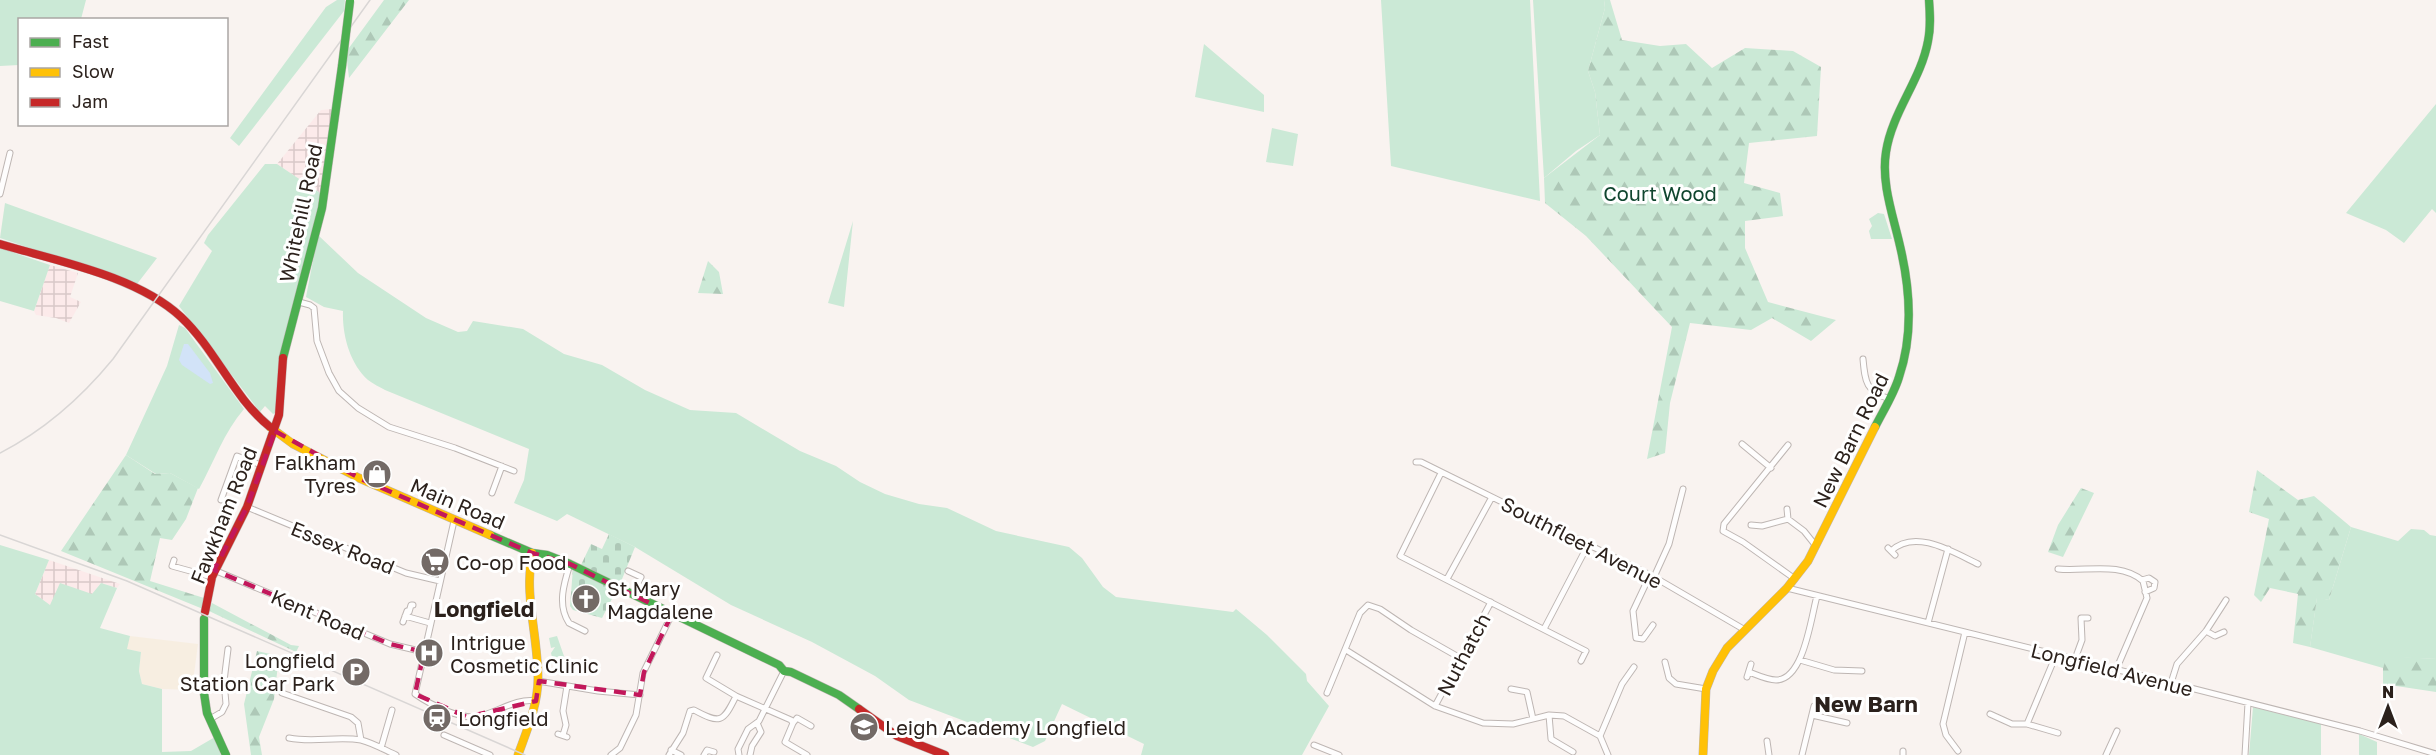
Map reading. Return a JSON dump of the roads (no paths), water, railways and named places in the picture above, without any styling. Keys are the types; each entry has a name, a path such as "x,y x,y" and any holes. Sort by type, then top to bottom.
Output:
{"main road":[{"name":"New Barn Road","path":"1703,755 1706,689 1713,671 1727,648 1795,579 1816,546 1899,378 1905,354 1909,303 1902,254 1889,209 1886,153 1891,132 1921,67 1931,21 1929,0"},
{"name":"Whitehill Road","path":"275,431 279,415 284,354 326,192 350,1"},
{"name":"Main Road","path":"0,244 124,284 166,305 189,326 265,423 275,431 361,479 532,553 547,555 570,564 779,665 784,671 791,672 838,695 897,735 945,755"},
{"name":"Fawkham Road","path":"226,755 210,719 204,693 202,673 205,616 213,573 247,507 275,431"},
{"path":"518,755 536,701 538,681 528,601 529,567 532,553"}],"street":[{"path":"0,194 10,153"},
{"path":"299,302 310,304 314,308 317,341 327,367 337,388 357,408 389,427 455,448 514,471"},
{"path":"1863,359 1864,372 1870,389 1890,399"},
{"path":"1742,444 1772,468"},
{"path":"1788,445 1772,468 1724,524 1723,531 1743,542 1795,579"},
{"path":"221,500 237,456 261,465"},
{"name":"Southfleet Avenue","path":"1416,462 1421,462 1652,576 1745,630"},
{"path":"492,493 502,466"},
{"path":"1441,473 1400,556 1586,651 1581,661"},
{"path":"1653,625 1643,639 1636,638 1633,611 1669,544 1683,489"},
{"path":"1447,579 1492,497"},
{"name":"Essex Road","path":"247,507 406,573 440,581"},
{"path":"1787,508 1788,519 1804,531 1816,546"},
{"path":"1751,525 1762,526 1788,519"},
{"path":"454,521 414,692 458,714 476,717 520,701 536,701"},
{"path":"1891,551 1911,541 1947,549 1978,564"},
{"path":"1544,629 1588,544"},
{"path":"1928,623 1947,549"},
{"name":"Kent Road","path":"174,560 172,566 213,573 390,644 424,652"},
{"path":"570,564 564,585 563,608 569,623 585,631"},
{"path":"2058,569 2104,569 2132,574 2142,580 2150,578 2155,582 2154,588 2145,592"},
{"path":"628,571 641,577 633,594"},
{"path":"2116,670 2146,602 2142,580"},
{"name":"Longfield Avenue","path":"1787,588 2360,731 2436,754"},
{"path":"1751,664 1748,675 1774,680 1790,675 1800,660 1816,596"},
{"path":"2171,683 2177,664 2206,631 2226,600"},
{"name":"Nuthatch","path":"1435,706 1491,602"},
{"path":"413,605 404,619 430,622"},
{"path":"1327,693 1360,614 1368,605 1380,609 1462,659"},
{"path":"613,754 620,747 636,715 644,672 672,614"},
{"path":"2075,659 2082,640 2081,618 2088,618"},
{"path":"2206,631 2210,635 2221,636"},
{"path":"1958,751 1946,735 1943,724 1965,632"},
{"path":"210,719 225,709 224,681 228,649"},
{"path":"1346,650 1435,706 1483,723 1513,724 1549,715 1564,716 1600,736 1608,755"},
{"path":"717,655 706,678 736,696 793,723"},
{"path":"2027,724 2056,655"},
{"path":"1800,660 1834,670 1862,671"},
{"path":"1668,666 1669,678 1677,684 1706,689"},
{"path":"1600,736 1622,684 1634,667"},
{"path":"739,755 738,749 748,728 757,723 784,671"},
{"path":"538,681 640,695"},
{"path":"563,735 566,725 563,710 567,686"},
{"path":"1511,689 1527,692 1533,719"},
{"path":"282,693 340,712 358,723 361,740"},
{"path":"681,755 670,752 683,733 690,711 694,710 713,720 719,720 725,717 736,696"},
{"path":"2245,755 2248,703"},
{"path":"1802,755 1814,706"},
{"path":"381,748 392,710"},
{"path":"1990,714 2012,723 2027,724 2058,733"},
{"path":"1549,715 1551,739 1573,752"},
{"path":"1812,715 1847,723"},
{"path":"807,755 785,742 797,718 811,726"},
{"path":"750,755 752,746 761,732 757,723"},
{"path":"2106,755 2117,731"},
{"path":"444,735 490,755"},
{"path":"290,738 303,741 334,738 361,740 396,755"},
{"path":"1767,741 1769,755"},
{"path":"1314,745 1339,755"},
{"path":"704,755 707,750 714,752"}],"water":[{"path":"184,344 188,344 210,373 213,383 210,384 182,365 179,360"}],"railway":[{"path":"0,453 32,434 61,412 113,359 370,0"},
{"path":"0,535 127,581 525,755"}],"place":[{"name":"Falkham Tyres","path":"377,474"},
{"name":"Co-op Food","path":"435,562"},
{"name":"St Mary Magdalene","path":"586,599"},
{"name":"Intrigue Cosmetic Clinic","path":"429,653"},
{"name":"Longfield Station Car Park","path":"356,672"},
{"name":"Longfield","path":"437,718"},
{"name":"Leigh Academy Longfield","path":"864,727"}],"district":[{"name":"Longfield","path":"484,608"},
{"name":"New Barn","path":"1866,703"}],"park label":[{"name":"Court Wood","path":"1660,193"}]}
